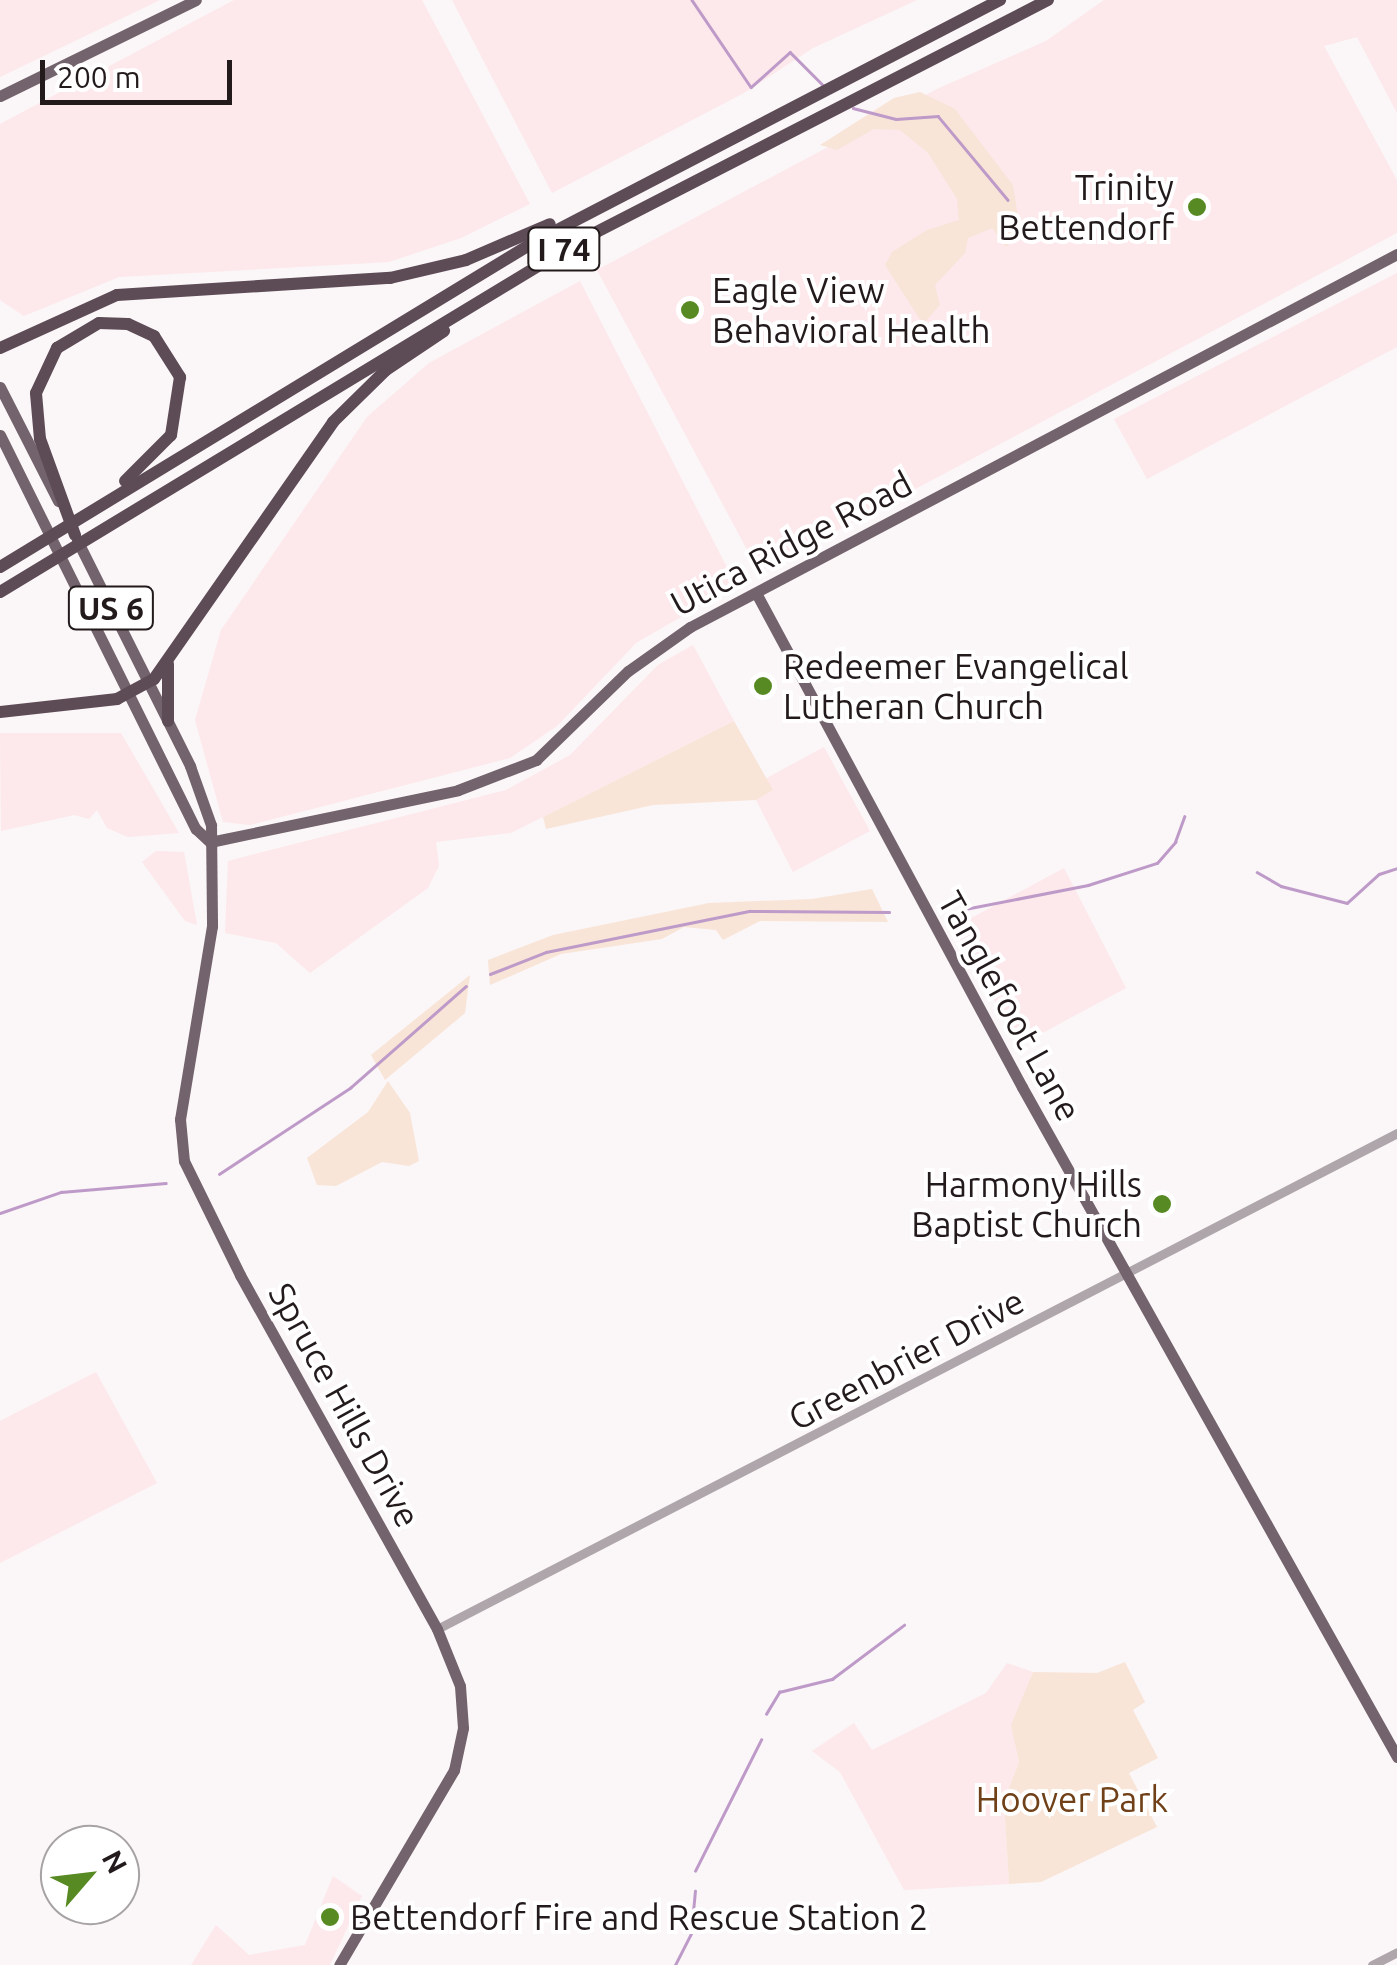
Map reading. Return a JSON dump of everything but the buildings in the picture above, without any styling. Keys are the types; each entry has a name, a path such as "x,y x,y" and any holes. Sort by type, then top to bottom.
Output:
{"highway":[{"name":"I 74","path":"90,509 590,211 1000,0"},
{"name":"I 74","path":"0,592 501,286 656,199 1048,0"},
{"path":"0,348 117,295 409,275 590,211"},
{"path":"148,682 168,664 344,409 501,286"},
{"path":"0,567 70,530 90,509 151,461 178,416 181,386 174,360 154,336 128,324 99,323 72,335 52,355 36,393 40,440 70,530"},
{"path":"168,664 168,721"},
{"name":"US 6","path":"0,712 108,701 148,682"}],"main road":[{"path":"0,96 196,0"},
{"name":"Utica Ridge Road","path":"210,842 458,790 536,760 650,652 1397,254"},
{"name":"Spruce Hills Drive","path":"0,387 206,803 212,926 180,1118 184,1161 240,1275 454,1660 463,1704 454,1770 340,1965"},
{"path":"0,435 196,829 210,842"},
{"name":"Tanglefoot Lane","path":"756,593 1397,1757"}],"street":[{"name":"Greenbrier Drive","path":"438,1629 1397,1133"},
{"path":"1372,1965 1397,1952"}],"shaded area":[{"path":"0,0 160,0 0,77"},
{"path":"234,0 422,0 530,204 461,238 389,262 119,277 24,316 0,300 0,124"},
{"path":"452,0 917,0 813,48 744,93 552,193"},
{"path":"1104,0 1397,0 1397,113 1357,37 1324,46 1397,180 1397,233 759,572 597,270 937,89 1046,41"},
{"path":"1397,273 1397,347 1147,479 1114,419"},
{"path":"580,281 736,585 636,643 557,726 510,758 250,825 223,822 195,720 221,630 367,417 429,363"},
{"path":"693,645 734,721 511,833 436,842 439,866 428,888 310,973 276,943 225,933 228,861 506,790 570,755 658,665"},
{"path":"0,733 121,733 179,833 128,837 107,828 97,810 89,819 74,815 1,831"},
{"path":"824,747 870,831 793,872 756,800 772,790 765,779"},
{"path":"156,851 184,852 197,925 185,921 142,862"},
{"path":"1064,868 1126,988 1020,1045 953,928"},
{"path":"96,1372 157,1483 0,1563 0,1421"},
{"path":"1007,1663 1033,1672 1012,1725 1019,1762 1004,1801 1009,1884 904,1890 840,1772 812,1751 854,1723 872,1750 986,1693"},
{"path":"333,1876 362,1896 330,1965 191,1965 216,1925 249,1955 305,1945"}],"green space":[{"path":"920,92 955,109 1013,185 1020,229 1006,247 992,228 968,238 965,253 935,285 940,305 923,324 885,265 892,252 927,230 959,220 957,199 928,153 900,130 874,129 837,150 820,145 894,98"},
{"path":"734,721 773,790 756,800 653,805 546,829 543,817"},
{"path":"872,889 888,922 760,921 723,940 716,930 684,927 662,939 561,954 490,985 488,960 553,935 709,903 812,899"},
{"path":"470,975 465,1013 385,1080 371,1055"},
{"path":"388,1081 410,1113 419,1161 409,1166 382,1162 336,1186 317,1185 307,1158 368,1112"},
{"name":"Hoover Park","path":"1125,1662 1145,1702 1133,1710 1158,1758 1129,1773 1157,1827 1041,1882 1009,1884 1004,1801 1019,1762 1011,1725 1033,1672 1097,1673"}],"waterway":[{"path":"692,0 751,87 790,52 823,85"},
{"path":"853,108 896,119 938,116 1008,200"},
{"path":"965,909 1088,885 1157,863 1175,842 1184,817"},
{"path":"1257,872 1281,886 1347,903 1379,874 1397,868"},
{"path":"490,974 546,952 750,911 889,912"},
{"path":"219,1174 350,1088 466,986"},
{"path":"0,1213 61,1192 166,1183"},
{"path":"766,1714 779,1692 832,1679 904,1625"},
{"path":"695,1871 761,1740"},
{"path":"675,1965 691,1933 695,1891"}],"place":[{"name":"Trinity Bettendorf","path":"1197,207"},
{"name":"Eagle View Behavioral Health","path":"690,310"},
{"name":"Redeemer Evangelical Lutheran Church","path":"763,686"},
{"name":"Harmony Hills Baptist Church","path":"1162,1204"},
{"name":"Bettendorf Fire and Rescue Station 2","path":"330,1917"}]}
